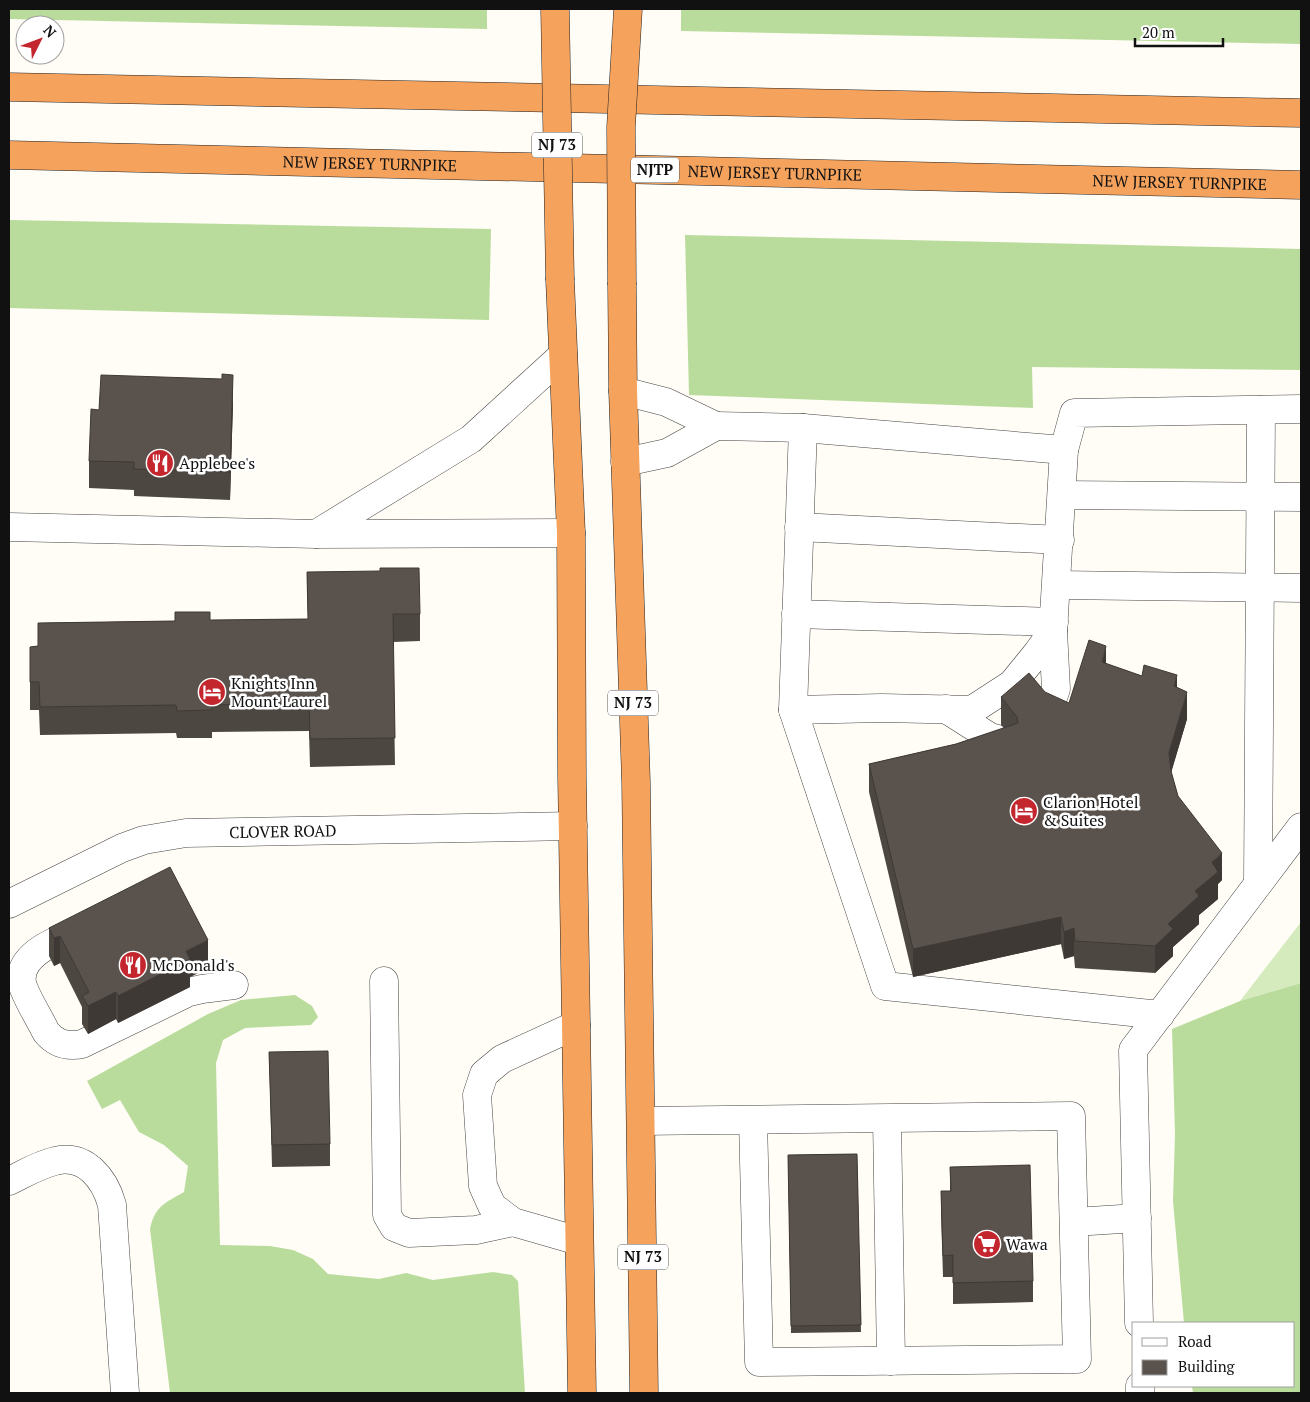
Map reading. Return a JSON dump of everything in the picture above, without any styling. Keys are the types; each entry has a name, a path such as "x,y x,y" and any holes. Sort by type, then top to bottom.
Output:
{"highway":[{"name":"NJ 73","path":"555,9 560,280 571,533 573,826 582,1393"},
{"name":"NJ 73","path":"609,9 621,127 623,391 636,792 644,1393"},
{"path":"621,127 628,9"},
{"path":"9,87 1301,113"},
{"name":"NEW JERSEY TURNPIKE","path":"9,155 1301,185"}],"street":[{"path":"316,534 471,439 563,355"},
{"path":"623,391 666,402 716,426 802,428 1064,450"},
{"path":"1046,720 1056,690 1054,626 1064,450 1074,413 1301,409"},
{"path":"1258,884 1261,410"},
{"path":"625,462 667,453 716,426"},
{"path":"802,428 792,710 885,986 1160,1015"},
{"path":"1062,494 1301,497"},
{"path":"9,527 316,534 571,533"},
{"path":"799,527 1060,540"},
{"path":"1057,585 1301,588"},
{"path":"796,614 1054,626"},
{"path":"792,710 882,708 972,710 1012,684 1038,652 1054,626"},
{"path":"946,710 990,737 1017,744"},
{"name":"CLOVER ROAD","path":"9,904 122,848 144,840 186,833 573,826"},
{"path":"1139,1322 1134,1050 1301,827"},
{"path":"107,916 45,947 28,959 25,966 22,982 24,987 46,1032 58,1042 64,1045 82,1044 179,996 202,989 234,985"},
{"path":"384,981 387,1215 394,1227 409,1233 476,1230 512,1222"},
{"path":"576,1025 502,1059 484,1074 477,1095 483,1186 492,1206 512,1222 579,1241"},
{"path":"641,1121 1071,1116 1077,1359 759,1362 753,1120"},
{"path":"887,1119 891,1361"},
{"path":"9,1182 38,1166 56,1161 71,1160 85,1165 95,1172 104,1183 112,1205 124,1393"},
{"path":"1074,1222 1137,1218"}],"green space":[{"path":"9,9 487,9 487,29 65,20 65,15 15,15 15,19 9,19"},
{"path":"681,9 1301,9 1301,44 681,31"},
{"path":"9,220 491,229 489,320 9,308"},
{"path":"685,235 1301,249 1301,370 1032,367 1033,408 689,395"},
{"path":"1301,922 1301,983 1240,1001"},
{"path":"1301,983 1301,1393 1193,1393 1192,1387 1295,1387 1295,1322 1184,1322 1173,1201 1175,1134 1172,1029 1240,1001"},
{"path":"295,995 312,1006 318,1017 311,1025 245,1028 223,1040 216,1063 220,1245 270,1246 293,1250 313,1259 328,1274 379,1279 406,1273 433,1280 493,1272 512,1275 518,1281 525,1393 170,1393 150,1229 158,1210 166,1202 184,1192 188,1166 164,1145 139,1132 120,1100 102,1109 87,1081 208,1014 241,1000"}],"building":[{"name":"Applebee's","path":"222,374 233,375 230,472 134,469 134,462 89,461 91,409 99,410 101,375 222,379"},
{"name":"Knights Inn Mount Laurel","path":"380,568 419,568 420,614 393,614 395,738 310,739 309,703 212,705 212,710 177,711 176,705 40,707 39,682 30,682 30,647 38,646 38,623 175,621 175,612 210,612 210,620 308,619 307,572 380,571"},
{"name":"Clarion Hotel & Suites","path":"1089,640 1106,646 1102,662 1142,676 1144,665 1177,675 1174,686 1187,692 1169,753 1171,771 1178,796 1222,853 1212,862 1218,872 1195,891 1199,896 1168,924 1173,929 1155,946 1075,941 1074,928 1064,932 1061,917 913,949 869,764 956,744 1018,723 1017,717 1001,697 1029,673 1045,692 1069,703"},
{"name":"McDonald's","path":"170,867 208,940 186,951 190,959 118,996 116,992 88,1006 82,996 89,992 60,936 54,938 49,928"},
{"path":"328,1051 330,1144 272,1145 269,1052"},
{"path":"857,1154 861,1325 791,1326 788,1155"},
{"name":"Wawa","path":"1030,1165 1033,1281 953,1283 953,1255 943,1256 941,1191 951,1191 950,1167"}],"place":[{"name":"Applebee's","path":"160,463"},
{"name":"Knights Inn Mount Laurel","path":"212,692"},
{"name":"Clarion Hotel & Suites","path":"1024,811"},
{"name":"McDonald's","path":"133,965"},
{"name":"Wawa","path":"987,1244"}]}
